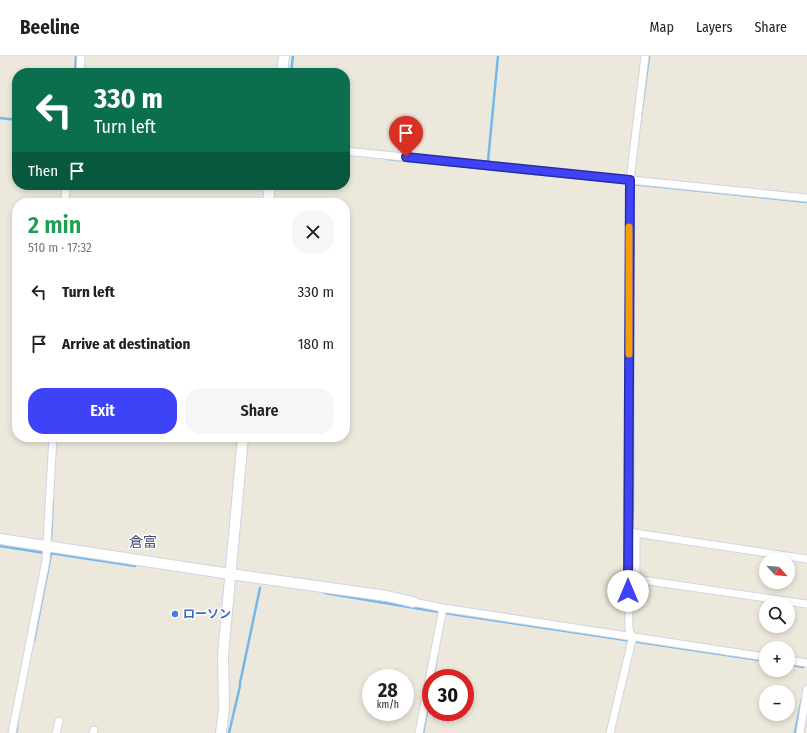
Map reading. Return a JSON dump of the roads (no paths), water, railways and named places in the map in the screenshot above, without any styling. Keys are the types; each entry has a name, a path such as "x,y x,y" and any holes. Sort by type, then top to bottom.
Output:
{"street":[{"path":"80,68 81,56"},
{"path":"283,68 284,56"},
{"path":"610,733 631,640 629,629 632,578 630,180 645,56"},
{"path":"350,152 807,198"},
{"path":"12,733 46,560 53,442"},
{"path":"221,733 224,708 223,655 243,442"},
{"path":"632,533 807,559"},
{"path":"0,539 46,551 230,574 387,596 442,611 631,640 759,656"},
{"path":"632,578 807,604"},
{"path":"419,733 442,611"},
{"path":"795,661 807,663"},
{"path":"800,733 805,715 807,688"},
{"path":"56,733 59,721"}],"waterway":[{"path":"75,68 76,56"},
{"path":"292,68 293,56"},
{"path":"488,161 498,56"},
{"path":"640,123 649,56"},
{"path":"0,118 12,119"},
{"path":"388,159 625,183"},
{"path":"633,187 633,184 807,202"},
{"path":"632,533 633,316"},
{"path":"51,539 53,499"},
{"path":"0,546 45,553"},
{"path":"50,553 135,566"},
{"path":"34,641 51,554"},
{"path":"632,562 632,587"},
{"path":"229,733 260,588"},
{"path":"325,593 445,613 759,660"},
{"path":"435,669 437,657"},
{"path":"795,665 803,667"},
{"path":"795,733 802,699"},
{"path":"16,733 18,719"},
{"path":"423,733 425,721"}],"place":[{"name":"ローソン","path":"175,614"}],"district":[{"name":"倉富","path":"143,542"}]}
